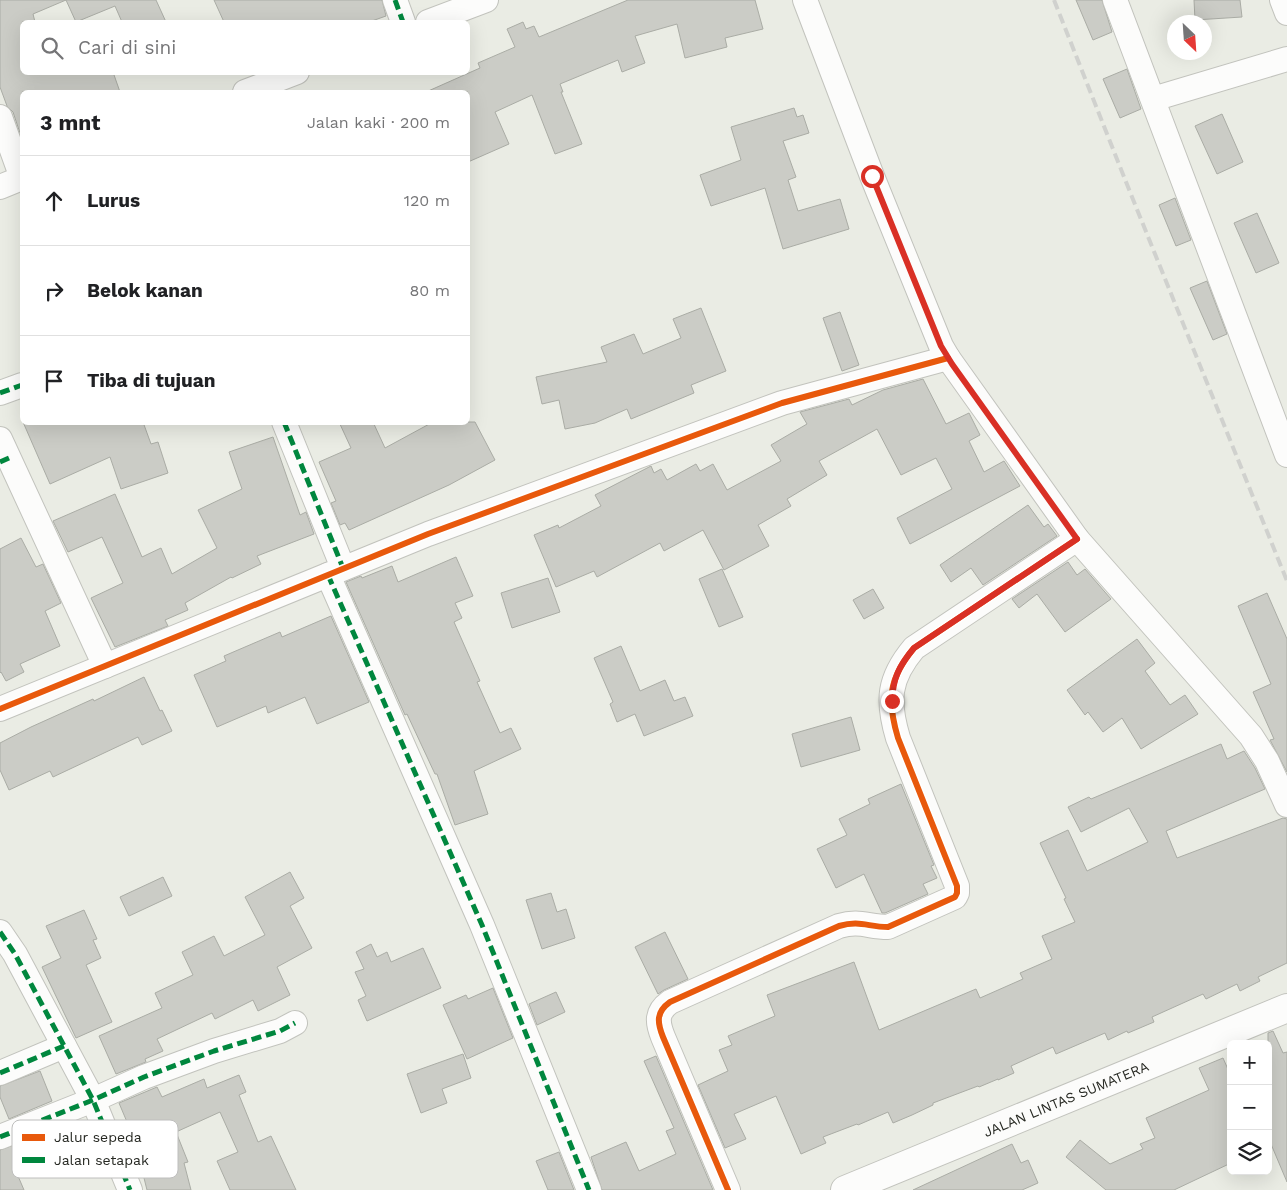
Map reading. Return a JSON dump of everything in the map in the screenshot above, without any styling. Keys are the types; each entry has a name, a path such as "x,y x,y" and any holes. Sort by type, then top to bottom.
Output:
{"highway":[{"name":"JALAN LINTAS SUMATERA","path":"845,1190 1287,1008"}],"street":[{"path":"395,0 402,20"},
{"path":"433,20 486,0"},
{"path":"805,0 872,176 941,346 948,358 1077,539 1251,736 1267,761 1287,806"},
{"path":"1115,0 1287,455"},
{"path":"1282,0 1287,13"},
{"path":"1152,99 1287,59"},
{"path":"250,90 289,75"},
{"path":"0,117 20,172"},
{"path":"0,187 20,179"},
{"path":"0,709 428,534 782,404 948,358"},
{"path":"0,393 20,386"},
{"path":"285,425 335,571 482,925 589,1190"},
{"path":"3,453 105,666"},
{"path":"728,1190 659,1026 663,1007 670,1002 839,926 856,922 888,927 954,897 957,893 956,886 898,738 892,718 893,684 901,663 914,648 1077,539"},
{"path":"0,932 64,1046 93,1100 101,1120"},
{"path":"41,1120 93,1100 144,1077 214,1051 280,1031 295,1023"},
{"path":"0,1073 64,1046"},
{"path":"0,1136 12,1131"},
{"path":"125,1178 130,1190"}],"building":[{"path":"0,0 66,0 33,14 34,20 20,20 20,75 114,75 119,90 20,90 20,133 13,112 7,106 0,87"},
{"path":"66,0 156,0 165,20 121,20 115,6 81,20 75,20"},
{"path":"214,0 382,0 386,16 375,20 223,20"},
{"path":"628,0 755,0 763,29 725,38 727,47 685,58 677,24 635,36 645,63 622,72 618,60 560,84 563,92 561,92 582,144 555,154 532,95 495,112 509,144 470,161 470,90 430,90 464,75 470,75 470,72 480,68 478,63 515,47 507,29 523,22 526,29 534,26 539,37"},
{"path":"1076,0 1102,0 1112,32 1093,40"},
{"path":"1194,0 1240,0 1242,17 1212,19 1212,15 1195,15"},
{"path":"1127,69 1141,109 1120,118 1103,79"},
{"path":"794,108 797,117 803,115 809,133 783,141 796,177 788,180 798,211 840,199 849,229 783,249 765,188 711,206 700,175 741,160 731,127"},
{"path":"1222,114 1243,162 1217,174 1195,126"},
{"path":"1175,198 1191,240 1176,246 1159,205"},
{"path":"1257,213 1279,263 1256,273 1234,223"},
{"path":"1207,281 1227,334 1213,340 1190,288"},
{"path":"701,308 726,371 691,385 694,393 631,419 627,409 595,423 565,429 559,400 542,404 536,377 607,362 601,347 634,334 643,354 681,338 673,319"},
{"path":"840,312 859,365 842,371 823,318"},
{"path":"923,379 946,424 969,413 980,435 969,441 984,472 1004,461 1020,486 910,544 897,518 952,489 936,458 901,475 877,429 819,461 827,475 787,499 791,506 758,525 769,546 724,570 703,530 664,551 660,543 597,577 594,571 556,587 534,535 558,525 559,528 601,506 595,495 651,466 654,473 661,469 667,480 696,464 700,471 713,464 727,490 781,461 771,445 807,424 800,412 849,399 852,405 883,390"},
{"path":"470,422 475,422 495,460 449,485 349,530 345,523 340,525 331,503 336,501 319,462 351,448 340,425 374,425 385,448 427,425 470,425"},
{"path":"24,425 144,425 151,444 158,442 168,473 121,489 110,457 50,484"},
{"path":"273,437 300,515 306,512 314,534 257,556 261,564 231,577 185,603 188,610 165,620 168,626 115,647 91,598 123,583 102,537 68,552 53,521 115,494 142,557 161,548 172,574 217,548 198,510 242,489 229,452"},
{"path":"1028,505 1044,527 1048,524 1057,536 983,585 971,568 951,582 940,565"},
{"path":"21,538 36,567 43,564 61,603 45,611 60,646 20,664 24,672 6,681 0,673 0,549"},
{"path":"456,557 473,596 455,603 462,618 454,622 480,681 477,682 500,733 511,728 521,749 474,771 488,814 455,825 437,774 435,774 407,714 405,715 346,582 392,566 398,582"},
{"path":"1068,562 1077,575 1085,569 1111,599 1065,632 1037,594 1019,608 1012,599"},
{"path":"722,569 743,617 719,627 699,579"},
{"path":"548,578 560,612 512,628 501,593"},
{"path":"873,589 884,608 864,619 853,600"},
{"path":"1267,593 1287,639 1287,772 1270,740 1274,739 1253,692 1271,684 1238,606"},
{"path":"331,616 369,702 317,724 305,697 268,713 266,706 217,727 194,675 226,661 224,656 280,632 282,637"},
{"path":"1137,639 1155,663 1145,671 1170,705 1185,695 1198,714 1141,749 1122,718 1103,732 1088,712 1085,715 1067,690"},
{"path":"621,646 640,691 665,680 674,701 685,697 693,716 644,736 635,714 617,722 610,704 613,702 594,658"},
{"path":"144,677 172,731 142,745 138,737 53,777 50,771 9,790 0,770 0,743 31,727 93,699 94,701"},
{"path":"851,717 860,750 801,767 792,734"},
{"path":"1221,744 1227,759 1244,751 1265,789 1166,831 1177,858 1283,818 1287,819 1287,963 1258,977 1260,981 1240,991 1237,984 1206,999 1203,994 1152,1017 1154,1022 1108,1040 1105,1033 1056,1054 1053,1047 1011,1066 1014,1073 998,1080 933,1103 933,1105 893,1123 888,1112 823,1137 826,1143 801,1154 776,1096 734,1114 746,1139 725,1148 698,1085 728,1071 719,1050 732,1045 728,1036 775,1016 767,995 854,962 879,1030 976,989 980,998 1023,979 1020,973 1052,959 1042,936 1075,922 1040,843 1068,830 1087,871 1148,842 1129,808 1081,832 1068,807"},
{"path":"901,784 934,865 931,866 937,878 923,884 928,894 882,913 864,874 836,888 817,849 847,835 839,819 870,804 868,799"},
{"path":"290,872 304,898 290,906 312,948 277,967 290,995 258,1011 253,1000 215,1019 212,1013 157,1039 163,1051 145,1059 146,1062 116,1074 99,1036 162,1008 155,993 193,975 182,952 214,936 224,956 265,935 245,897"},
{"path":"163,877 172,896 129,916 120,897"},
{"path":"551,893 557,912 566,909 575,938 542,949 526,900"},
{"path":"84,910 97,939 93,940 101,958 86,965 112,1022 76,1038 42,967 61,958 46,926"},
{"path":"665,932 688,979 658,994 635,947"},
{"path":"371,944 377,957 387,952 391,962 423,948 441,988 367,1021 358,1000 366,996 355,972 364,969 356,952"},
{"path":"493,988 513,1038 467,1059 443,1005 466,995 468,999"},
{"path":"556,992 565,1012 537,1025 529,1004"},
{"path":"1273,1031 1283,1053 1287,1052 1287,1182 1272,1146 1272,1040 1268,1040 1268,1033"},
{"path":"463,1054 471,1078 442,1089 447,1103 421,1113 407,1074"},
{"path":"656,1056 713,1190 602,1190 591,1157 626,1142 639,1171 676,1154 666,1131 674,1128 644,1061"},
{"path":"1223,1058 1227,1067 1227,1165 1174,1190 1106,1190 1066,1157 1080,1140 1110,1164 1143,1149 1140,1144 1155,1138 1146,1118 1209,1090 1199,1068"},
{"path":"40,1071 52,1101 9,1119 0,1097 0,1086"},
{"path":"239,1075 246,1092 239,1095 258,1142 271,1136 296,1190 230,1190 217,1161 238,1152 220,1112 178,1131 178,1120 126,1120 119,1103 157,1087 162,1097 204,1079 207,1088"},
{"path":"178,1137 188,1162 184,1163 191,1190 147,1190 144,1178 178,1178"},
{"path":"1012,1144 1021,1163 1028,1160 1038,1183 1022,1190 913,1190"},
{"path":"12,1146 12,1178 19,1178 24,1190 0,1190 0,1150"},
{"path":"559,1152 574,1190 548,1190 536,1161"}],"railway":[{"path":"1054,0 1287,581"}],"marked path":[{"path":"395,0 402,20"},
{"path":"0,393 20,386"},
{"path":"285,425 343,568"},
{"path":"0,462 9,458"},
{"path":"328,575 482,925 589,1190"},
{"path":"0,932 15,954 93,1100 101,1120"},
{"path":"43,1120 144,1077 214,1051 280,1031 295,1023"},
{"path":"0,1073 64,1046"},
{"path":"0,1137 12,1132"},
{"path":"125,1178 130,1190"}],"cycle path":[{"path":"0,709 428,534 782,403 948,358"},
{"path":"728,1190 661,1032 659,1018 662,1010 670,1002 839,926 858,924 888,927 955,897 957,886 894,725 891,701 895,680 905,659 914,648 1077,539"}],"route":[{"path":"872,176 941,346 1053,508 1077,539 914,648 901,663 893,684 892,701"}]}
